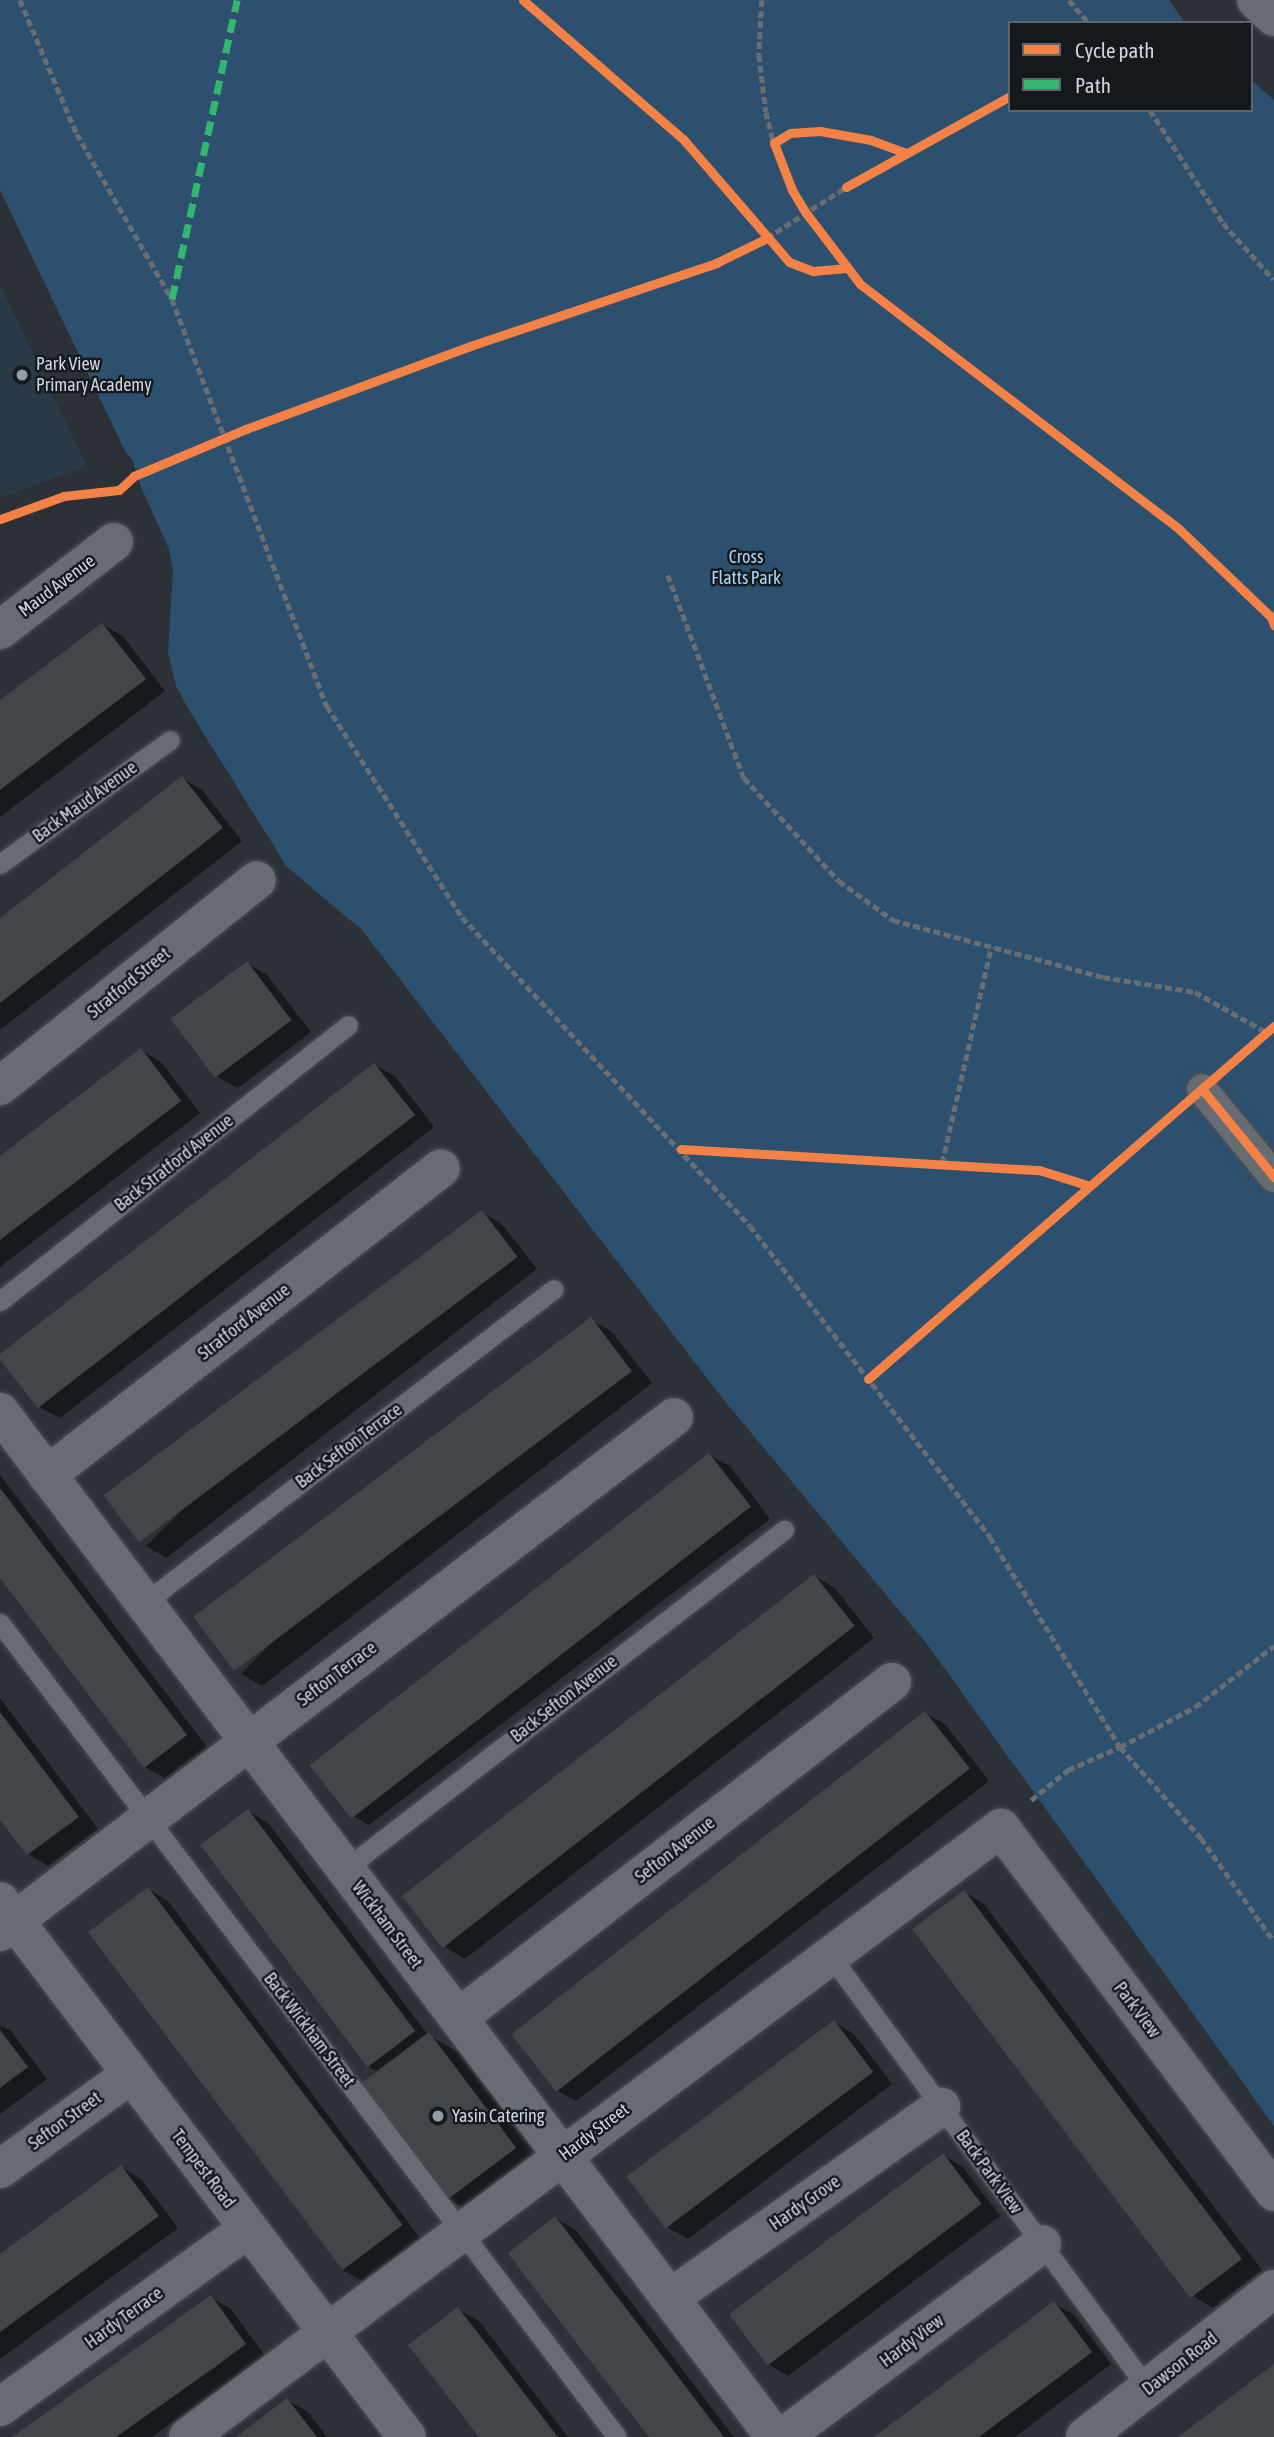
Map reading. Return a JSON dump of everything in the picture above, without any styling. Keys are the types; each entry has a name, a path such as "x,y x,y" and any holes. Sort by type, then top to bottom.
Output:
{"street":[{"path":"1255,0 1274,17"},
{"name":"Maud Avenue","path":"0,630 114,542"},
{"name":"Stratford Street","path":"0,1086 257,880"},
{"path":"1202,1089 1274,1177"},
{"name":"Stratford Avenue","path":"47,1475 441,1168"},
{"name":"Wickham Street","path":"0,1412 775,2437"},
{"name":"Sefton Terrace","path":"5,1918 148,1819 674,1417"},
{"name":"Sefton Avenue","path":"458,2018 892,1682"},
{"name":"Hardy Street","path":"188,2437 1001,1828"},
{"name":"Park View","path":"1001,1828 1274,2192"},
{"name":"Tempest Road","path":"5,1918 131,2074 407,2437"},
{"name":"Sefton Street","path":"0,2169 131,2074"},
{"name":"Hardy Grove","path":"670,2298 941,2108"},
{"name":"Hardy Terrace","path":"0,2407 248,2229"},
{"name":"Hardy View","path":"783,2437 1042,2244"},
{"name":"Dawson Road","path":"1085,2437 1274,2289"}],"lane":[{"name":"Back Maud Avenue","path":"0,864 170,740"},
{"name":"Back Stratford Avenue","path":"0,1301 348,1025"},
{"name":"Back Sefton Terrace","path":"144,1603 554,1289"},
{"name":"Back Sefton Avenue","path":"345,1869 784,1530"},
{"name":"Back Wickham Street","path":"0,1623 617,2437"},
{"name":"Back Park View","path":"830,1955 1148,2389"}],"path":[{"path":"20,0 77,134 172,299 327,706 365,765 463,916 750,1226 989,1537 1120,1747 1201,1838 1274,1941"},
{"path":"762,0 759,55 766,112 778,144"},
{"path":"1069,0 1086,21"},
{"path":"1151,112 1223,223 1274,280"},
{"path":"757,243 858,180"},
{"path":"799,202 814,224"},
{"path":"759,228 775,246"},
{"path":"214,443 236,434"},
{"path":"668,575 744,778 839,881 893,920 1103,977 1195,992 1270,1029 1257,1040"},
{"path":"1262,608 1273,618"},
{"path":"942,1163 991,947"},
{"path":"681,1149 694,1150"},
{"path":"929,1163 956,1164"},
{"path":"868,1379 878,1371"},
{"path":"1001,1828 1068,1770 1120,1747 1195,1707 1274,1646"}],"shaded area":[{"name":"Park View Primary Academy","path":"0,285 87,466 0,498"}],"green space":[{"name":"Cross Flatts Park","path":"0,0 1169,0 1184,21 1008,21 1008,112 1253,112 1253,82 1274,100 1274,2126 927,1644 723,1399 362,930 287,867 176,686 168,652 173,571 169,549 141,487 132,459 126,453 0,190"}],"building":[{"path":"102,623 146,679 0,790 0,700"},
{"path":"182,776 223,828 0,1003 0,918"},
{"path":"247,961 292,1020 215,1078 170,1019"},
{"path":"141,1048 181,1101 0,1240 0,1156"},
{"path":"374,1063 415,1115 38,1408 0,1360 0,1354"},
{"path":"482,1210 518,1257 139,1542 103,1495"},
{"path":"591,1317 632,1371 234,1671 193,1617"},
{"path":"709,1453 751,1507 351,1819 309,1765"},
{"path":"0,1488 187,1735 144,1768 0,1578"},
{"path":"814,1574 855,1626 443,1948 402,1896"},
{"path":"925,1711 970,1769 556,2092 511,2034"},
{"path":"0,1712 79,1817 27,1855 0,1820"},
{"path":"248,1809 415,2031 367,2067 200,1845"},
{"path":"148,1887 403,2225 343,2270 88,1932"},
{"path":"964,1890 1242,2259 1190,2298 912,1929"},
{"path":"834,2020 873,2072 665,2228 626,2176"},
{"path":"0,2030 28,2067 0,2088"},
{"name":"Yasin Catering","path":"429,2032 516,2148 448,2200 360,2084"},
{"path":"943,2153 982,2204 767,2365 729,2314"},
{"path":"121,2165 159,2216 0,2332 0,2254"},
{"path":"555,2216 724,2437 649,2437 528,2280 508,2253"},
{"path":"211,2295 246,2344 215,2367 116,2437 12,2437"},
{"path":"1054,2301 1092,2352 1066,2372 979,2437 874,2437"},
{"path":"458,2307 558,2437 479,2437 408,2345"},
{"path":"1274,2364 1274,2437 1178,2437"},
{"path":"287,2398 317,2437 236,2437"}],"marked path":[{"path":"172,299 237,0"}],"cycle path":[{"path":"523,0 683,139 789,262 813,271 847,268"},
{"path":"846,187 1008,97"},
{"path":"906,153 871,140 820,131 790,133 774,143 792,190 806,213 860,284 1178,528 1271,617 1274,625"},
{"path":"0,519 64,496 119,490 134,476 246,429 470,346 716,263 767,238"},
{"path":"868,1379 1274,1026"},
{"path":"1202,1089 1274,1177"},
{"path":"681,1149 1039,1170 1090,1186"}],"place":[{"name":"Park View Primary Academy","path":"22,375"},
{"name":"Yasin Catering","path":"438,2116"}]}
